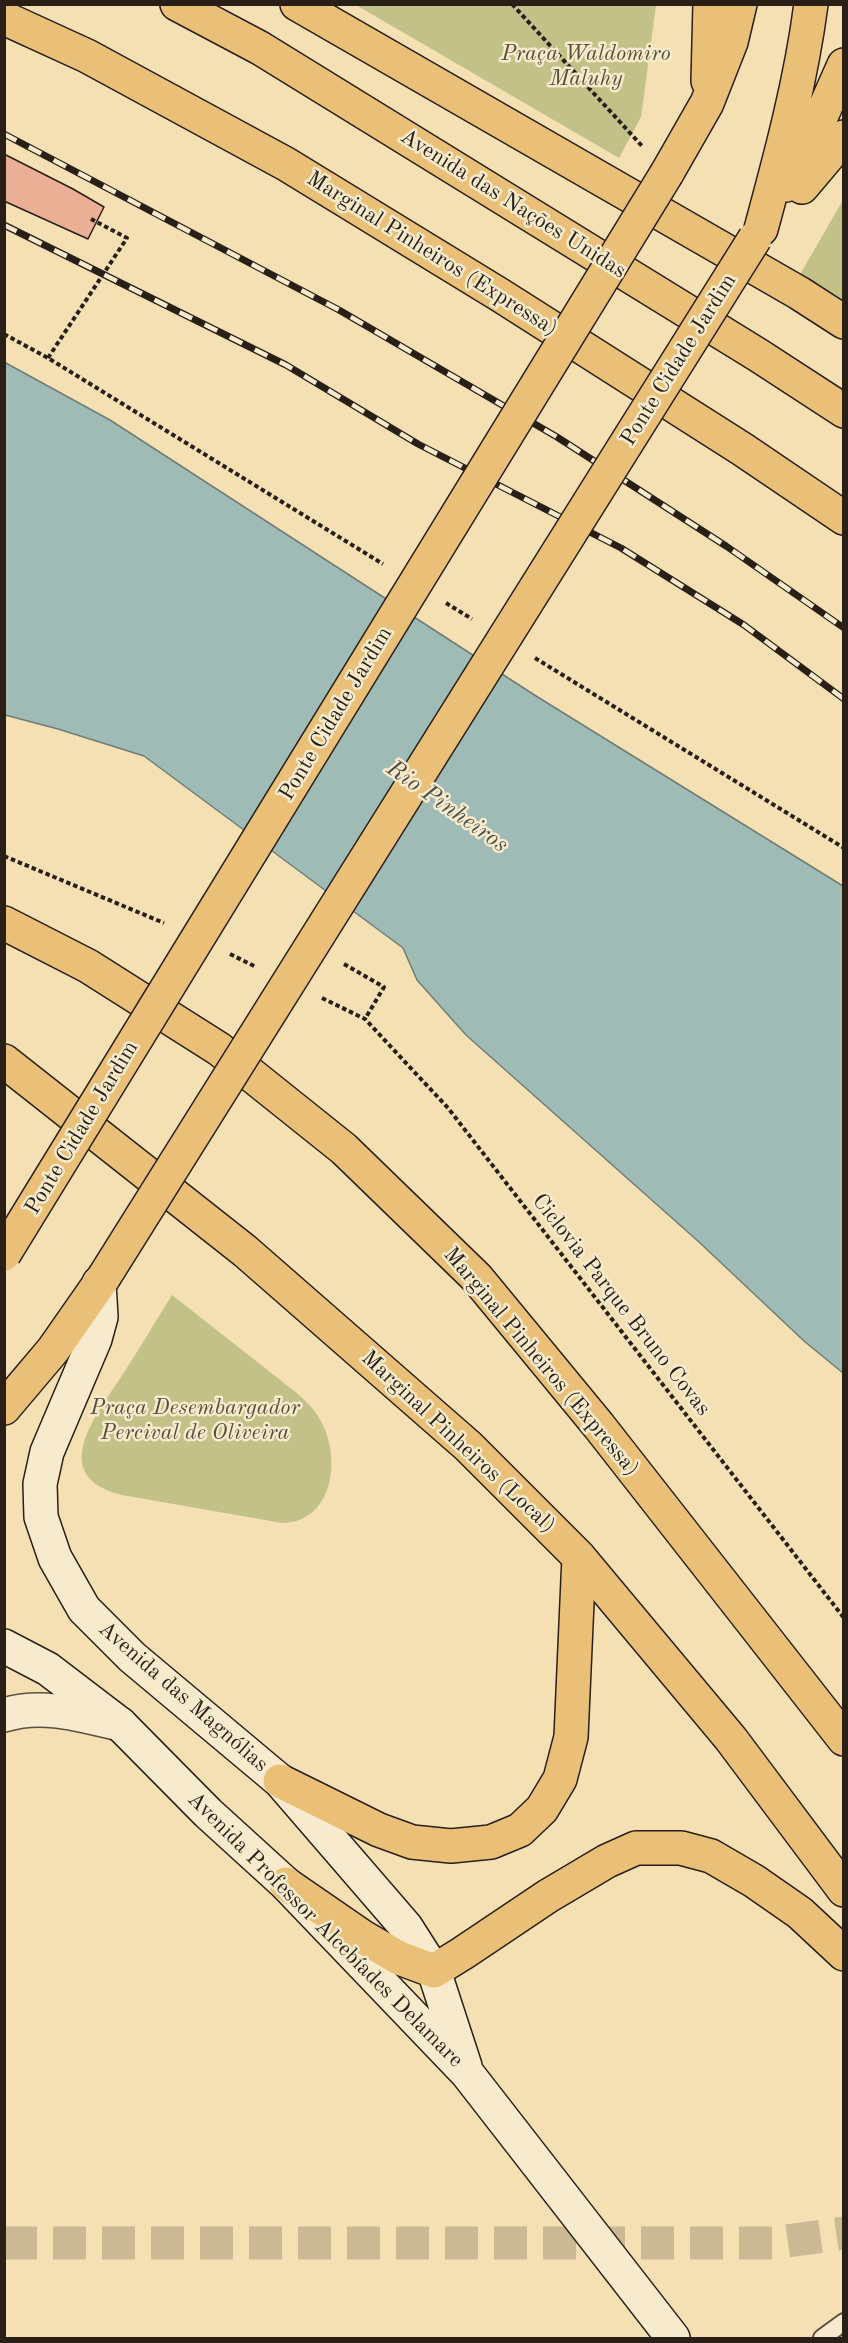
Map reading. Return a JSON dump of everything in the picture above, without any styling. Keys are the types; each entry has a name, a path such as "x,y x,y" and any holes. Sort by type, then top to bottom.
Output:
{"highway":[{"name":"Avenida das Nações Unidas","path":"177,4 270,54 758,355 843,411"},
{"path":"297,4 778,282 843,322"},
{"path":"707,103 710,4"},
{"name":"Ponte Cidade Jardim","path":"4,1254 667,173 707,103 731,42 740,4"},
{"path":"758,233 788,129 807,36 811,4"},
{"name":"Marginal Pinheiros (Expressa)","path":"4,18 87,56 286,164 531,314 836,510"},
{"path":"758,233 808,146 843,65"},
{"path":"758,233 789,202 843,137"},
{"name":"Ponte Cidade Jardim","path":"4,1408 53,1350 101,1280 758,233"},
{"name":"Marginal Pinheiros (Expressa)","path":"4,923 88,966 219,1049 344,1149 477,1278 599,1426 843,1739"},
{"name":"Marginal Pinheiros (Local)","path":"4,1061 245,1251 468,1446 579,1557 731,1739 843,1890"},
{"path":"280,1781 379,1830 412,1842 451,1846 491,1842 520,1830 542,1809 560,1779 571,1737 579,1557"},
{"path":"286,1884 363,1937 399,1958 434,1971 548,1896 607,1861 636,1848 681,1848 711,1856 754,1881 800,1913 843,1954"}],"main road":[{"name":"Avenida das Magnólias","path":"101,1280 101,1317 95,1339 47,1452 40,1484 41,1516 55,1558 84,1609 132,1657 280,1781 406,1927 434,1971 468,2073"},
{"name":"Avenida Professor Alcebíades Delamare","path":"4,1646 48,1669 120,1724 208,1813 286,1884 468,2073 673,2338"},
{"path":"4,1715 22,1709 60,1710 120,1724"}],"lane":[{"path":"822,2338 843,2322"}],"path":[{"path":"512,4 667,173"},
{"path":"48,358 127,238 91,219"},
{"name":"Ciclovia Parque Bruno Covas","path":"312,945 384,987 365,1019 448,1108 843,1618"}],"green space":[{"name":"Praça Waldomiro Maluhy","path":"356,5 656,5 641,117 619,158"},
{"path":"843,200 843,305 798,278"},
{"name":"Praça Desembargador Percival de Oliveira","path":"172,1295 298,1394 322,1423 331,1454 328,1486 322,1501 312,1512 299,1520 282,1523 122,1495 99,1486 86,1474 82,1459 84,1442 91,1424"}],"water":[{"name":"Rio Pinheiros","path":"4,362 110,420 536,696 843,886 843,1373 804,1341 699,1242 466,1035 417,980 403,948 144,756 5,715"}],"building":[{"path":"4,154 104,207 88,239 4,201"}],"tunnel":[{"path":"4,2243 773,2243 844,2233"}],"railway":[{"path":"4,134 339,310 557,437 726,546 844,628"},
{"path":"4,225 286,365 418,444 621,548 744,625 844,699"}]}
